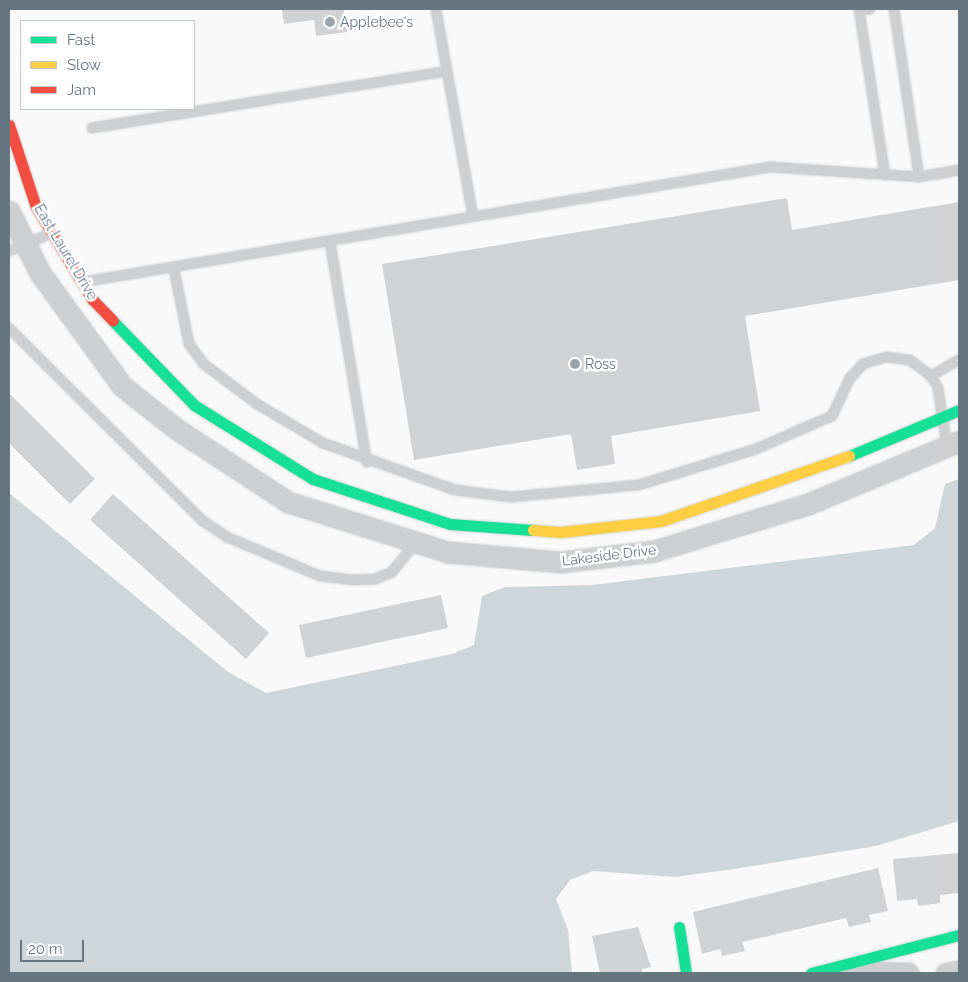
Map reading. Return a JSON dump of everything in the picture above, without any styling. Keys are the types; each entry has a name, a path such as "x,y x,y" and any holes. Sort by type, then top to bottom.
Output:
{"street":[{"name":"East Laurel Drive","path":"9,125 36,207 92,299 194,405"},
{"name":"East Laurel Drive","path":"9,211 17,248 40,273 122,386 178,430"},
{"name":"Lakeside Drive","path":"194,405 313,480 353,494 450,524 561,532 662,521 717,506 959,410"},
{"name":"Lakeside Drive","path":"178,430 288,502 448,552 560,562 654,551 808,504 953,443"},
{"path":"679,927 686,973"},
{"path":"818,972 959,935"},
{"path":"946,973 959,971"},
{"path":"818,972 908,973"}],"lane":[{"path":"436,9 472,216"},
{"path":"863,9 885,175"},
{"path":"894,9 919,177"},
{"path":"92,128 446,71"},
{"path":"9,168 22,164"},
{"path":"82,283 770,167 919,177 959,170"},
{"path":"17,248 52,233"},
{"path":"330,242 367,462"},
{"path":"174,268 189,344 204,365 257,404 323,444 367,462 454,490 511,497 639,485 756,449 832,416 850,378 863,364 886,357 910,360 931,376 953,443"},
{"path":"9,328 204,521 227,537 320,576 352,580 375,579 392,572 416,542"},
{"path":"931,376 959,360"}],"shaded area":[{"path":"959,479 959,821 876,846 734,869 675,877 593,871 570,880 556,899 568,930 572,973 9,973 9,493 228,672 266,693 452,654 474,645 482,596 505,587 592,585 914,545 935,528 945,484"}],"building":[{"name":"Applebee's","path":"282,9 344,9 347,32 316,36 314,20 284,24"},
{"name":"Ross","path":"787,198 792,230 959,202 959,280 745,316 760,411 611,436 615,464 577,470 571,434 414,460 382,264"},
{"path":"9,393 95,479 70,504 9,443"},
{"path":"113,494 269,633 246,659 90,520"},
{"path":"441,595 448,628 306,658 299,625"},
{"path":"959,853 959,893 940,895 940,903 918,906 917,899 897,901 893,859"},
{"path":"878,868 888,911 869,915 871,922 849,927 846,918 742,942 745,951 722,956 720,949 702,954 693,912"},
{"path":"638,927 651,967 642,969 643,973 600,973 592,936"}],"traffic: fast":[{"path":"113,321 194,405 313,479 450,524 533,530"},
{"path":"849,456 959,410"},
{"path":"679,927 686,973"},
{"path":"811,973 959,935"}],"traffic: slow":[{"path":"533,530 561,532 661,521 849,456"}],"traffic: jam":[{"path":"9,125 36,207 92,299 113,321"}],"place":[{"name":"Applebee's","path":"330,22"},
{"name":"Ross","path":"575,364"}]}
